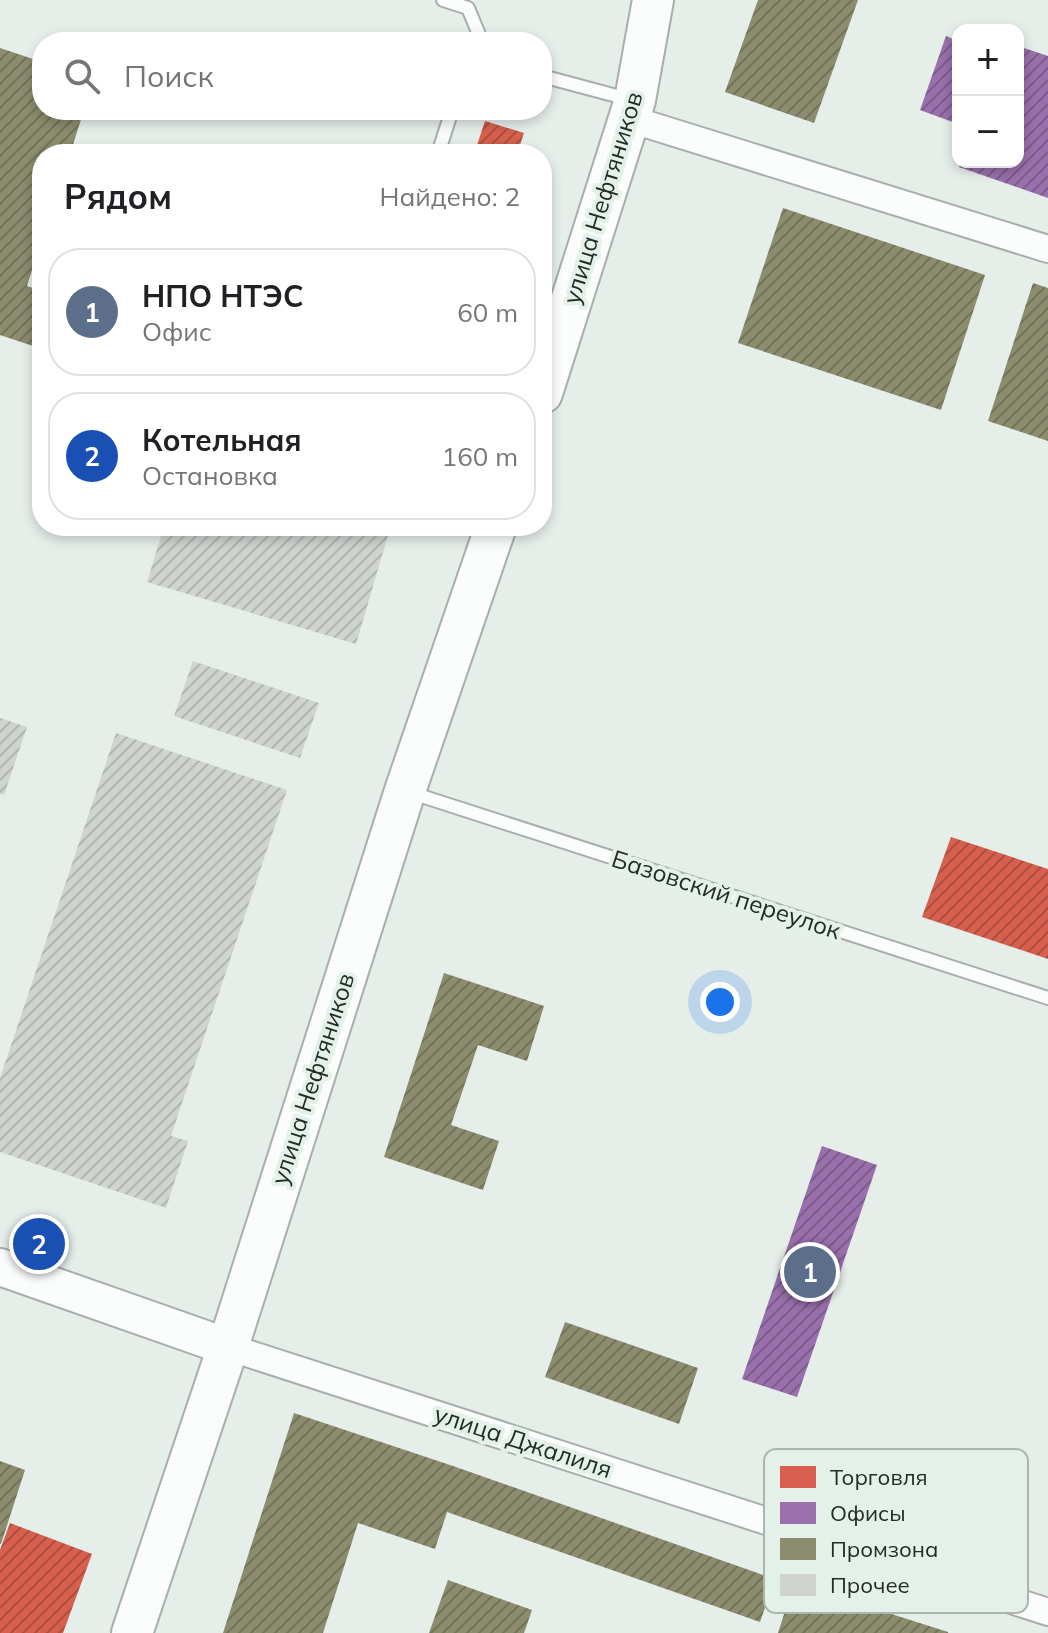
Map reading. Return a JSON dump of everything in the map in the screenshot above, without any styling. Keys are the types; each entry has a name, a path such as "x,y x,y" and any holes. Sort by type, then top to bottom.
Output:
{"main road":[{"name":"улица Нефтяников","path":"552,362 632,110 653,0"},
{"name":"улица Нефтяников","path":"132,1633 228,1347 405,791 493,536"},
{"name":"улица Джалиля","path":"0,1267 228,1347"}],"street":[{"path":"632,110 1048,249"},
{"name":"улица Джалиля","path":"228,1347 764,1520"},
{"name":"улица Джалиля","path":"1028,1606 1048,1612"}],"lane":[{"path":"443,0 468,8 478,32"},
{"path":"552,80 632,110"},
{"path":"441,144 449,120"},
{"name":"Базовский переулок","path":"405,791 1048,998"}],"building: Торговля":[{"path":"485,121 524,133 520,144 477,144"},
{"path":"951,837 1048,869 1048,959 922,917"},
{"path":"10,1523 92,1554 63,1633 0,1633 0,1550"}],"building: Офисы":[{"path":"946,36 952,38 952,122 920,110"},
{"path":"1024,48 1048,56 1048,198 962,168 1024,168"},
{"path":"822,1146 877,1165 797,1397 742,1379"}],"building: Промзона":[{"path":"758,0 858,0 814,123 725,92"},
{"path":"0,48 32,59 32,120 81,120 73,144 32,144 32,270 27,286 32,288 32,346 0,335"},
{"path":"783,208 985,275 941,410 738,343"},
{"path":"1033,283 1048,288 1048,441 988,421"},
{"path":"444,973 544,1006 527,1061 478,1045 451,1125 499,1141 483,1190 384,1157"},
{"path":"565,1322 698,1368 679,1424 545,1377"},
{"path":"294,1413 764,1575 764,1611 760,1622 447,1512 435,1549 358,1523 323,1633 223,1633"},
{"path":"0,1461 25,1470 1,1544 0,1544"},
{"path":"448,1580 532,1610 524,1633 429,1633"},
{"path":"784,1613 888,1613 948,1632 948,1633 778,1633"}],"building: Прочее":[{"path":"161,536 388,536 356,644 147,582"},
{"path":"193,661 319,703 300,758 174,716"},
{"path":"0,718 27,727 4,795 0,794"},
{"path":"116,733 287,790 171,1136 188,1141 166,1208 0,1152 0,1078"}],"place":[{"name":"Котельная","path":"39,1244"},
{"name":"НПО НТЭС","path":"810,1272"}]}
